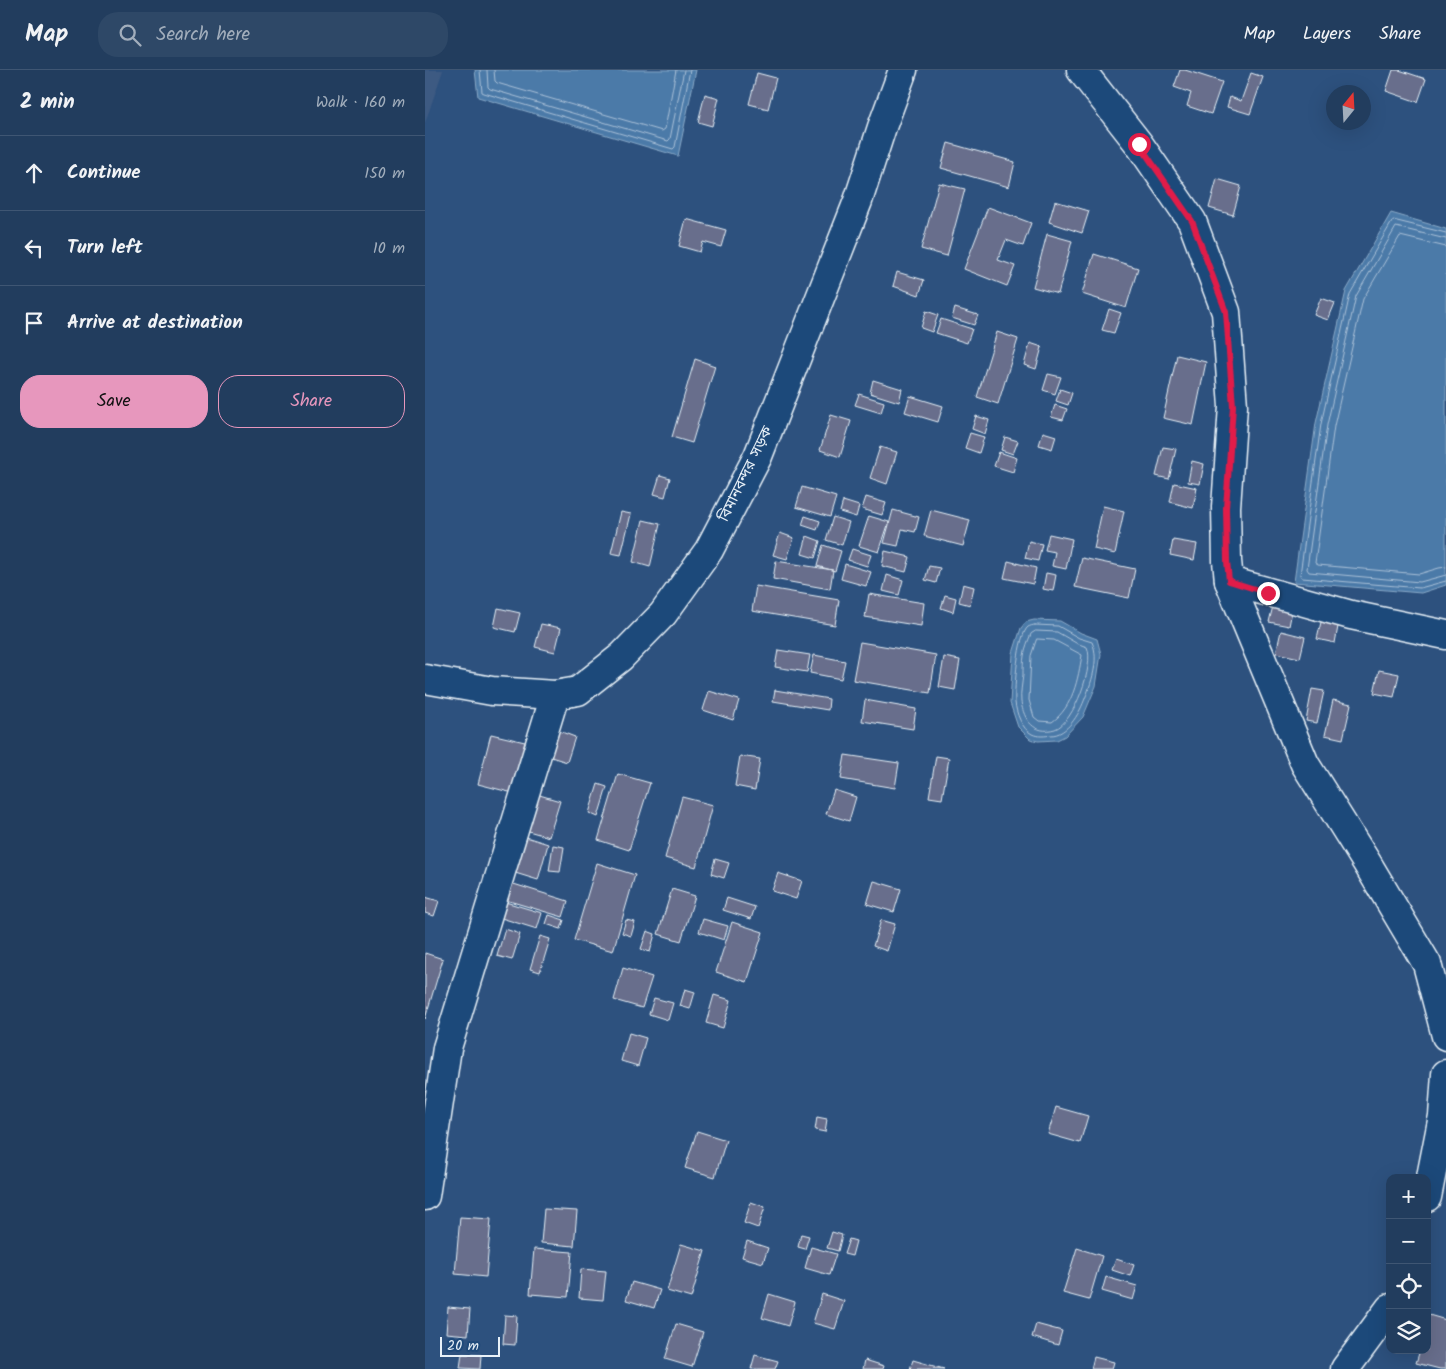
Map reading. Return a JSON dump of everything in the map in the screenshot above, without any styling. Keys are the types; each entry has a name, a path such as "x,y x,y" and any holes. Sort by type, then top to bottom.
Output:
{"main road":[{"name":"বিমানবন্দর সড়ক","path":"425,679 492,691 555,695 578,691 621,657 663,614 709,550 758,456 858,201 882,126 903,70"},
{"path":"1081,70 1139,144 1192,221 1226,312 1233,406 1226,508 1229,581 1305,764 1427,964 1446,1036"},
{"path":"1229,581 1351,615 1446,635"},
{"path":"425,1196 447,1048 555,695"},
{"path":"1431,1177 1443,1116 1446,1074"},
{"path":"1345,1369 1389,1309"}],"shaded area":[{"path":"425,70 443,70 425,123"}],"water":[{"path":"475,70 696,70 678,156 478,97"},
{"path":"1391,213 1446,229 1446,585 1421,593 1294,582 1316,423 1346,291"},
{"path":"1034,620 1060,621 1081,633 1097,639 1101,654 1096,686 1083,717 1065,736 1057,740 1038,741 1030,739 1018,727 1010,703 1013,653 1021,628 1026,622"}],"building":[{"path":"1180,70 1222,82 1211,114 1187,106 1191,93 1174,87"},
{"path":"1393,70 1399,70 1426,79 1418,102 1386,91"},
{"path":"757,73 776,78 768,109 749,104"},
{"path":"1251,73 1263,77 1250,114 1227,107 1230,97 1241,101"},
{"path":"705,94 719,98 712,126 698,122"},
{"path":"948,143 1015,162 1009,187 941,168"},
{"path":"1217,179 1241,186 1233,215 1209,208"},
{"path":"939,183 965,189 947,256 921,249"},
{"path":"1055,201 1089,211 1082,233 1049,222"},
{"path":"988,207 1031,223 1023,246 1006,240 998,260 1015,266 1007,286 964,269"},
{"path":"686,219 726,230 721,247 703,242 700,252 679,246"},
{"path":"1047,234 1072,241 1058,294 1033,287"},
{"path":"1094,254 1138,268 1126,308 1082,294"},
{"path":"897,272 924,280 919,295 893,286"},
{"path":"1321,298 1335,303 1328,320 1314,315"},
{"path":"955,308 978,315 974,325 952,318"},
{"path":"1109,309 1121,313 1114,333 1102,330"},
{"path":"926,311 938,315 932,332 921,328"},
{"path":"941,319 972,329 967,343 936,333"},
{"path":"997,332 1018,339 998,404 977,397"},
{"path":"1030,343 1042,347 1036,369 1024,365"},
{"path":"1177,355 1206,362 1193,425 1163,418"},
{"path":"695,359 715,366 692,443 672,437"},
{"path":"1048,374 1061,377 1055,394 1043,390"},
{"path":"873,380 902,389 899,402 870,393"},
{"path":"1060,389 1072,393 1068,405 1056,401"},
{"path":"859,394 884,402 881,413 855,405"},
{"path":"910,396 943,406 938,422 905,412"},
{"path":"1055,405 1067,409 1063,420 1051,417"},
{"path":"831,415 851,421 840,457 820,450"},
{"path":"976,416 989,420 985,434 972,429"},
{"path":"1043,432 1056,436 1052,449 1039,445"},
{"path":"970,433 984,437 979,453 965,448"},
{"path":"1005,437 1018,441 1013,454 1001,450"},
{"path":"880,447 897,452 887,484 870,478"},
{"path":"1163,447 1176,449 1169,479 1156,476"},
{"path":"999,452 1017,458 1013,472 994,466"},
{"path":"1192,461 1204,464 1200,484 1188,482"},
{"path":"660,475 670,478 665,497 654,494"},
{"path":"1174,483 1197,488 1193,508 1170,502"},
{"path":"802,487 836,497 830,517 796,507"},
{"path":"866,497 886,503 882,515 862,509"},
{"path":"843,501 859,506 856,517 840,512"},
{"path":"1103,506 1124,511 1115,554 1094,549"},
{"path":"893,510 919,517 915,532 902,529 898,546 884,543"},
{"path":"931,510 970,520 963,546 924,536"},
{"path":"621,512 631,514 621,555 611,553"},
{"path":"805,516 820,521 817,530 802,525"},
{"path":"869,516 889,522 879,552 859,546"},
{"path":"833,517 849,522 842,545 826,540"},
{"path":"643,520 660,524 650,567 633,562"},
{"path":"780,533 794,538 787,559 773,555"},
{"path":"1049,534 1072,539 1066,569 1052,566 1055,552 1045,550"},
{"path":"807,536 820,541 815,558 802,554"},
{"path":"1173,540 1197,544 1194,560 1170,555"},
{"path":"1029,541 1042,544 1038,561 1025,558"},
{"path":"823,545 841,551 835,571 817,566"},
{"path":"852,549 871,555 867,566 848,560"},
{"path":"885,551 910,557 906,572 882,566"},
{"path":"1082,558 1135,569 1129,598 1075,587"},
{"path":"776,561 833,570 830,589 773,579"},
{"path":"1008,561 1036,568 1033,584 1004,578"},
{"path":"845,564 871,572 866,586 841,579"},
{"path":"929,566 940,568 936,583 925,580"},
{"path":"1046,573 1056,575 1053,591 1043,589"},
{"path":"887,575 903,580 899,595 883,591"},
{"path":"963,584 974,587 970,605 959,602"},
{"path":"756,586 839,600 835,625 752,611"},
{"path":"869,594 924,603 921,626 865,617"},
{"path":"945,595 956,598 953,612 941,608"},
{"path":"1274,602 1293,606 1289,626 1269,622"},
{"path":"498,608 520,613 515,632 494,627"},
{"path":"1322,618 1339,621 1335,643 1317,639"},
{"path":"541,624 561,628 555,652 535,647"},
{"path":"1281,631 1305,637 1300,658 1276,653"},
{"path":"860,642 936,655 930,693 853,680"},
{"path":"778,650 810,655 807,672 775,667"},
{"path":"814,655 845,661 841,679 810,673"},
{"path":"944,657 960,660 955,690 939,687"},
{"path":"1379,670 1399,674 1394,697 1374,693"},
{"path":"1312,689 1324,691 1317,723 1306,721"},
{"path":"775,690 829,699 828,710 773,701"},
{"path":"709,691 739,700 733,720 703,710"},
{"path":"865,700 916,709 913,729 862,721"},
{"path":"1333,700 1351,704 1343,739 1325,735"},
{"path":"559,731 575,737 567,762 551,757"},
{"path":"491,734 529,743 517,794 478,784"},
{"path":"845,755 899,763 895,788 841,779"},
{"path":"740,756 760,759 755,790 735,786"},
{"path":"936,756 949,758 942,799 929,797"},
{"path":"618,774 650,783 629,850 598,840"},
{"path":"598,784 607,787 598,817 589,813"},
{"path":"834,790 856,797 849,821 826,814"},
{"path":"536,794 560,801 549,837 525,830"},
{"path":"682,797 713,805 696,867 665,858"},
{"path":"523,836 548,844 538,880 512,872"},
{"path":"553,845 564,847 560,872 549,871"},
{"path":"715,859 729,863 724,878 711,874"},
{"path":"597,863 635,875 613,951 574,940"},
{"path":"778,873 802,881 796,899 772,891"},
{"path":"504,881 568,901 563,917 499,898"},
{"path":"874,881 901,889 894,912 867,904"},
{"path":"672,889 695,896 681,941 658,934"},
{"path":"425,897 439,901 434,916 425,913"},
{"path":"727,898 755,907 751,919 723,910"},
{"path":"502,901 542,913 537,929 498,917"},
{"path":"549,915 564,920 561,929 546,924"},
{"path":"703,919 728,926 724,940 699,932"},
{"path":"626,920 635,922 631,936 622,933"},
{"path":"881,920 895,924 887,951 873,946"},
{"path":"732,922 763,932 747,982 716,972"},
{"path":"505,929 520,934 512,960 497,956"},
{"path":"647,931 655,934 650,952 641,949"},
{"path":"540,936 550,939 540,972 530,969"},
{"path":"425,953 443,959 425,1019"},
{"path":"623,968 652,977 642,1008 614,1000"},
{"path":"685,989 695,992 690,1009 680,1006"},
{"path":"714,995 731,1000 723,1028 706,1023"},
{"path":"654,998 673,1003 668,1020 649,1014"},
{"path":"629,1033 646,1038 638,1066 621,1061"},
{"path":"1056,1107 1088,1116 1080,1143 1048,1134"},
{"path":"817,1117 827,1119 825,1132 815,1130"},
{"path":"697,1131 726,1140 715,1177 685,1168"},
{"path":"751,1202 765,1207 758,1228 744,1223"},
{"path":"544,1209 577,1211 574,1246 541,1243"},
{"path":"460,1217 491,1219 486,1277 455,1274"},
{"path":"832,1232 842,1235 838,1251 827,1248"},
{"path":"801,1234 809,1236 805,1249 798,1247"},
{"path":"849,1239 856,1241 852,1256 844,1254"},
{"path":"747,1241 768,1248 763,1263 742,1257"},
{"path":"681,1244 705,1251 691,1298 667,1291"},
{"path":"811,1247 836,1254 829,1275 805,1268"},
{"path":"1077,1248 1102,1256 1089,1300 1063,1293"},
{"path":"534,1249 572,1252 568,1297 530,1294"},
{"path":"1116,1259 1134,1265 1130,1276 1112,1270"},
{"path":"581,1269 606,1271 603,1300 579,1298"},
{"path":"1106,1277 1137,1286 1133,1300 1102,1291"},
{"path":"632,1282 660,1290 654,1308 626,1300"},
{"path":"769,1294 795,1302 788,1326 762,1318"},
{"path":"822,1294 844,1301 835,1329 813,1323"},
{"path":"448,1307 470,1309 468,1335 446,1333"},
{"path":"505,1315 517,1316 515,1345 503,1344"},
{"path":"1431,1316 1446,1320 1446,1369 1416,1363 1419,1354 1431,1354"},
{"path":"676,1324 703,1332 692,1367 665,1359"},
{"path":"1036,1324 1062,1331 1058,1345 1032,1337"},
{"path":"462,1354 481,1355 480,1369 460,1368"},
{"path":"755,1355 778,1361 775,1369 751,1369"},
{"path":"1094,1357 1114,1362 1112,1369 1091,1369"},
{"path":"865,1360 884,1366 883,1369 863,1369"},
{"path":"913,1360 944,1369 910,1369"}],"route":[{"path":"1139,144 1192,221 1226,312 1233,406 1226,508 1229,581 1268,593"}]}
